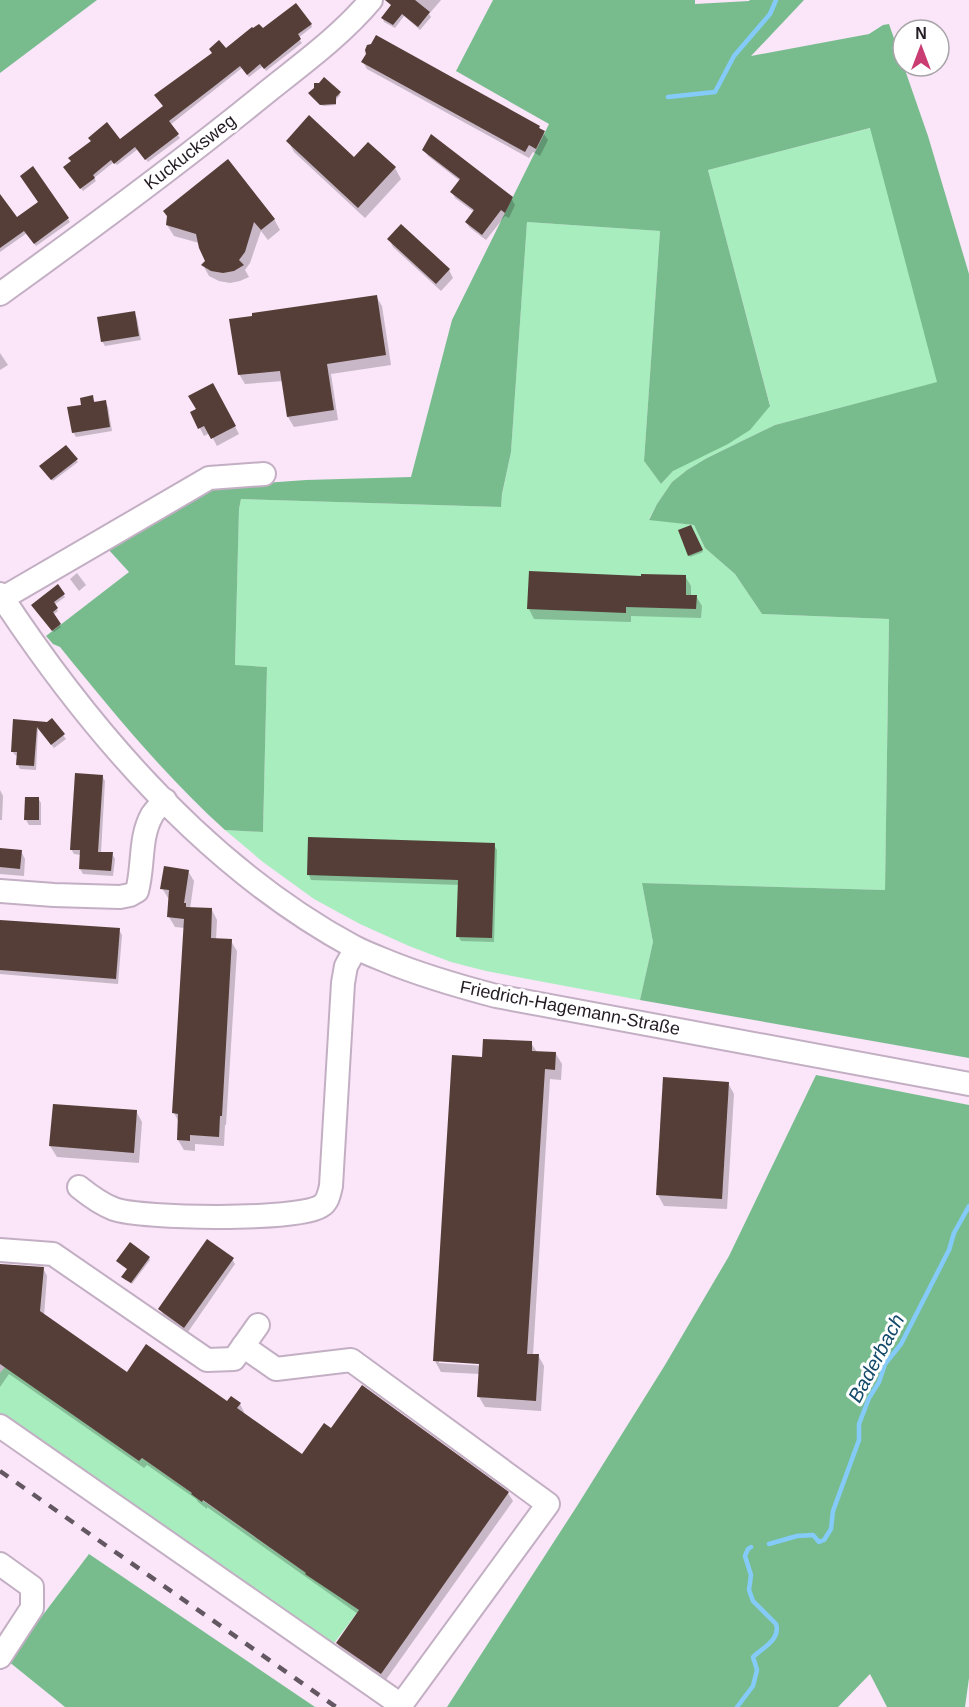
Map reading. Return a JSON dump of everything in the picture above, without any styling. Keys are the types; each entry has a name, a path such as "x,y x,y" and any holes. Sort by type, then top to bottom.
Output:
{"street":[{"name":"Kuckucksweg","path":"0,294 130,199 241,113 354,20 370,0"},
{"path":"1,596 209,478 264,474"},
{"name":"Friedrich-Hagemann-Straße","path":"1,596 92,719 165,800 230,862 262,887 295,911 356,948 444,983 496,996 969,1084"},
{"path":"0,891 87,896 130,895 137,891 146,828 153,813 165,800"},
{"path":"79,1187 94,1199 115,1210 149,1215 197,1217 261,1215 313,1210 323,1205 329,1196 331,1186 343,983 346,966 356,948"},
{"path":"0,1250 53,1254 207,1360 234,1359 258,1324"},
{"path":"0,1426 401,1705 548,1504 351,1360 276,1369 243,1346"},
{"path":"0,1564 32,1587 32,1608 0,1657"}],"green space":[{"path":"0,0 97,0 0,73"},
{"path":"493,0 695,0 695,4 750,0 804,0 751,56 869,34 889,24 891,78 908,78 928,136 969,274 969,1058 640,1000 653,942 642,883 885,890 889,619 762,614 735,574 705,548 694,525 649,520 672,482 687,470 775,425 937,382 870,128 708,170 770,406 750,430 728,444 673,471 661,484 644,461 660,231 527,222 511,452 501,507 241,499 235,665 267,667 263,832 225,830 160,765 60,647 53,644 46,636 129,572 107,548 211,487 306,480 411,477 452,320 549,124 456,71"},
{"path":"871,128 938,382 775,425 687,470 672,482 649,519 694,525 705,548 735,574 762,614 889,619 885,890 642,883 653,942 640,1000 486,971 451,962 409,946 360,924 314,899 263,862 225,830 263,832 267,667 235,666 241,499 501,507 511,452 527,222 660,231 644,461 661,484 673,471 770,405 708,170"},
{"path":"816,1075 969,1105 969,1678 965,1707 887,1707 870,1674 838,1707 447,1707 577,1506 665,1365 729,1256"},
{"path":"5,1367 139,1461 142,1458 359,1610 329,1650 0,1414 0,1373"},
{"path":"89,1554 315,1707 65,1707 8,1661"}],"building":[{"path":"385,0 415,0 430,12 418,27 402,14 393,25 381,18 391,5"},
{"path":"296,3 312,24 298,34 301,39 264,69 260,64 247,75 240,66 169,121 179,134 145,160 135,147 114,164 111,160 93,175 95,178 80,189 63,167 71,161 68,158 91,141 88,138 107,122 120,139 163,106 154,95 212,53 209,49 219,40 226,48 252,27 259,24 263,28"},
{"path":"376,35 540,126 539,128 545,131 536,149 529,145 525,152 361,62 366,54 367,45 371,44"},
{"path":"324,77 341,92 336,97 336,104 320,105 308,93 314,88 314,83 319,83"},
{"path":"309,115 354,157 368,142 396,167 358,208 286,141"},
{"path":"431,134 513,197 505,213 501,210 482,235 465,222 474,210 450,192 460,179 422,150"},
{"path":"228,159 275,219 261,230 254,222 245,252 239,260 244,265 234,271 223,273 211,271 201,265 205,261 196,234 166,225 167,216 163,211"},
{"path":"33,166 69,218 34,244 24,231 0,248 0,194 17,217 38,202 20,176"},
{"path":"401,224 450,269 436,284 387,239"},
{"path":"377,295 386,355 327,364 334,410 287,417 280,371 238,375 229,319 252,316 252,313"},
{"path":"135,311 139,336 101,342 97,317"},
{"path":"213,383 236,426 211,439 204,426 198,429 190,412 196,409 188,396"},
{"path":"93,395 94,402 106,400 110,427 72,433 67,407 81,405 80,398"},
{"path":"66,445 78,459 51,480 39,466"},
{"path":"691,525 703,550 688,556 678,530"},
{"path":"529,571 641,576 641,574 686,575 686,595 697,595 696,609 626,607 626,613 527,609"},
{"path":"58,584 65,594 54,602 58,608 53,612 61,624 52,631 31,605"},
{"path":"52,718 65,734 51,745 37,727 34,766 16,765 17,752 11,752 13,719 47,722"},
{"path":"75,773 103,775 98,852 113,852 111,871 79,869 80,850 70,850"},
{"path":"25,797 39,797 39,820 24,820"},
{"path":"308,837 495,843 492,938 456,937 458,880 307,875"},
{"path":"0,848 22,850 20,869 0,867"},
{"path":"164,866 189,870 184,903 186,907 212,908 211,938 232,939 219,1137 190,1135 190,1141 177,1140 178,1114 172,1113 184,919 167,917 169,890 160,889"},
{"path":"0,920 120,928 116,979 0,970"},
{"path":"483,1039 532,1041 532,1051 556,1052 555,1070 545,1069 527,1354 539,1354 536,1401 477,1397 479,1364 433,1361 452,1055 482,1057"},
{"path":"663,1077 729,1082 722,1199 656,1195"},
{"path":"53,1104 137,1110 134,1153 49,1146"},
{"path":"207,1239 234,1258 184,1328 158,1309"},
{"path":"130,1242 150,1257 131,1283 121,1277 127,1269 116,1261"},
{"path":"0,1264 44,1267 40,1311 127,1372 146,1344 227,1401 231,1396 241,1403 237,1408 302,1454 324,1423 331,1428 362,1385 509,1492 381,1674 336,1643 359,1610 142,1458 139,1461 0,1364"}],"waterway":[{"path":"668,97 715,92 734,56 770,14 776,0"},
{"name":"Baderbach","path":"769,1544 797,1536 813,1535 819,1542 824,1540 831,1529 833,1511 859,1440 859,1424 869,1398 879,1382 885,1364 901,1344 969,1206"},
{"name":"Baderbach","path":"737,1707 753,1686 757,1670 753,1657 770,1643 777,1630 776,1624 753,1601 749,1590 751,1575 745,1556 751,1547"}],"railway":[{"path":"0,1471 336,1707"}]}
